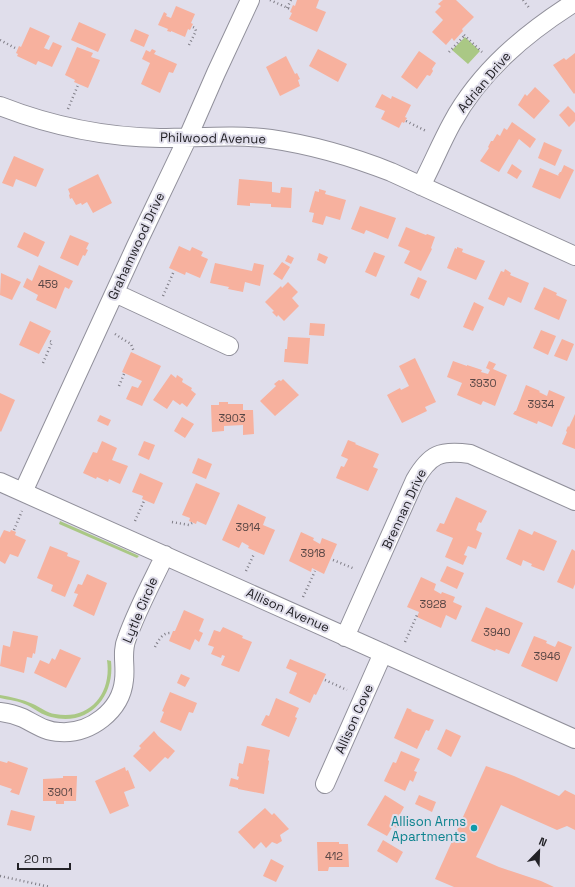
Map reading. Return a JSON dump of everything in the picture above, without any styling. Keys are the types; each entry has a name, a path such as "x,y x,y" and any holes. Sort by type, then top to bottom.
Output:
{"street":[{"name":"Grahamwood Drive","path":"23,492 250,0"},
{"name":"Adrian Drive","path":"421,186 452,123 484,78 524,38 575,2"},
{"name":"Philwood Avenue","path":"0,106 25,116 86,131 124,136 159,138 227,136 272,140 325,151 371,164 575,256"},
{"path":"115,293 229,346"},
{"name":"Brennan Drive","path":"345,636 415,480 433,457 453,452 470,454 575,501"},
{"name":"Allison Avenue","path":"0,482 575,739"},
{"name":"Lytle Circle","path":"0,712 23,718 48,731 59,732 68,732 86,728 106,715 116,702 123,689 123,658 126,639 165,555"},
{"name":"Allison Cove","path":"325,784 383,654"}],"path":[{"path":"270,0 289,9 291,0"},
{"path":"523,0 530,9"},
{"path":"189,45 196,31 195,28 193,28"},
{"path":"449,52 464,35 482,52"},
{"path":"0,40 17,48"},
{"path":"68,108 78,85"},
{"path":"406,121 426,131"},
{"path":"163,296 174,271"},
{"path":"115,333 131,344 134,352"},
{"path":"43,363 52,342 48,340"},
{"path":"119,386 124,374"},
{"path":"135,521 144,502"},
{"path":"14,530 23,510"},
{"path":"172,522 189,525 192,523"},
{"path":"246,571 254,554"},
{"path":"333,560 355,569"},
{"path":"303,597 315,571"},
{"path":"405,642 417,615"},
{"path":"155,647 162,636 166,633 170,633"},
{"path":"325,680 347,690"},
{"path":"0,876 50,887"}],"green space":[{"path":"465,37 480,51 468,64 452,50"},
{"path":"60,521 139,556 137,558 59,524"},
{"path":"107,660 111,661 111,674 109,686 104,697 97,706 88,713 77,718 65,719 51,717 24,704 0,698 0,695 21,699 55,714 67,715 79,713 88,709 96,702 102,693 108,672"}],"building":[{"path":"297,0 319,0 316,8 326,12 317,32 289,19 292,13 290,12 293,5 295,6"},
{"path":"443,0 456,0 474,17 462,29 463,31 454,41 452,38 446,45 432,32 443,20 435,12 441,6 438,4"},
{"path":"176,6 195,14 191,23 193,24 190,30 188,29 185,37 171,31 167,31 168,29 158,25 164,12 167,14 166,16 171,18"},
{"path":"79,22 106,34 98,52 71,40"},
{"path":"30,27 50,36 44,48 49,50 53,42 62,46 52,67 38,61 36,65 17,56 18,54 16,53 19,46 21,47"},
{"path":"135,29 149,35 144,47 130,41"},
{"path":"77,47 93,53 91,57 100,60 88,88 74,82 75,80 65,75"},
{"path":"152,49 156,51 154,54 177,64 173,73 169,72 160,93 141,84 150,63 142,59 146,50 150,52"},
{"path":"318,49 347,64 338,82 309,66"},
{"path":"419,51 436,63 430,76 427,75 417,89 401,77"},
{"path":"575,53 574,94 553,65 564,58 566,60"},
{"path":"286,56 295,74 297,73 300,79 298,80 300,86 280,96 266,67"},
{"path":"535,87 550,101 534,119 518,105 525,94 527,96"},
{"path":"382,94 391,99 392,96 411,105 405,117 407,118 404,123 402,122 399,128 381,119 385,111 375,107"},
{"path":"568,106 575,113 575,121 569,127 559,115"},
{"path":"512,122 536,139 530,148 519,139 499,172 480,161 489,148 488,147 491,141 493,141 497,134 500,136 504,128 507,130"},
{"path":"544,142 562,150 555,166 538,158"},
{"path":"14,156 44,169 36,187 16,179 13,187 2,183"},
{"path":"512,164 522,171 517,179 507,173"},
{"path":"564,165 574,170 560,199 532,187 540,168 559,176 558,175"},
{"path":"98,174 112,203 93,213 87,202 82,205 81,203 76,205 72,198 70,199 68,189"},
{"path":"239,179 272,182 272,192 280,193 281,187 292,188 291,208 271,207 271,204 250,203 250,206 237,205"},
{"path":"319,189 326,191 325,194 346,200 340,220 326,216 323,225 312,222 314,213 309,212 315,191 319,192"},
{"path":"360,206 396,218 388,239 366,230 364,234 351,229"},
{"path":"406,227 435,237 431,248 432,249 421,271 404,263 410,251 398,246"},
{"path":"24,232 45,242 38,257 17,247"},
{"path":"70,235 89,243 86,249 88,250 85,256 83,255 78,266 60,258"},
{"path":"179,246 190,251 192,247 203,252 201,256 208,259 200,278 186,272 185,275 169,268"},
{"path":"457,247 463,249 462,252 485,261 476,280 447,268 455,248 457,249"},
{"path":"374,252 385,256 376,277 365,272"},
{"path":"319,253 328,257 325,264 317,260"},
{"path":"288,255 294,258 291,264 285,261"},
{"path":"282,262 290,267 282,280 273,274"},
{"path":"215,263 252,271 254,263 264,265 260,286 245,282 243,292 210,283"},
{"path":"39,265 73,281 69,289 65,287 56,309 36,300 38,295 23,287 27,278 32,281"},
{"path":"505,269 511,273 510,275 529,283 521,303 508,297 504,306 488,299 501,271 504,272"},
{"path":"1,273 21,282 12,300 0,295"},
{"path":"418,277 427,281 419,299 410,295"},
{"path":"288,282 298,292 292,298 299,306 284,321 272,312 274,311 265,302 281,286 282,288"},
{"path":"544,287 567,300 559,320 534,309"},
{"path":"474,302 484,307 473,331 463,327"},
{"path":"30,321 51,331 39,354 19,345"},
{"path":"310,323 325,324 324,336 309,335"},
{"path":"541,330 556,336 548,355 533,348"},
{"path":"288,337 310,338 308,364 284,362"},
{"path":"562,339 574,344 567,361 554,356"},
{"path":"131,352 161,366 142,406 126,399 132,386 138,388 142,381 122,372"},
{"path":"415,358 436,402 425,407 427,411 402,423 387,395 400,388 401,390 409,386 399,366"},
{"path":"453,361 482,370 481,372 488,374 490,370 486,368 489,361 496,364 493,369 507,375 495,406 483,401 481,405 457,395 462,383 447,377"},
{"path":"171,374 176,378 177,375 183,379 182,382 192,388 191,390 196,394 187,407 182,403 180,405 173,400 167,409 153,400"},
{"path":"283,379 299,395 275,416 260,401 276,386 274,384"},
{"path":"526,385 547,396 549,390 565,397 552,427 538,421 537,424 513,414 516,411"},
{"path":"0,393 15,400 1,432 0,431"},
{"path":"219,402 228,402 228,404 243,404 243,410 253,410 254,434 243,435 243,425 224,426 224,431 212,432 211,405 219,405"},
{"path":"575,414 575,449 562,444 568,426 569,427"},
{"path":"100,415 111,420 108,426 97,421"},
{"path":"182,417 194,424 185,438 174,431"},
{"path":"348,440 379,454 373,467 378,469 368,491 336,478 341,466 344,467 348,459 341,456"},
{"path":"102,441 117,448 112,460 128,466 120,484 109,479 108,482 97,477 96,479 83,473 93,452 97,453"},
{"path":"144,441 155,445 149,460 138,455"},
{"path":"198,458 212,464 206,479 192,473"},
{"path":"140,473 163,483 154,504 142,499 143,496 132,492"},
{"path":"196,483 220,493 206,525 197,521 196,524 189,521 190,518 182,515"},
{"path":"456,497 487,511 481,523 479,522 476,530 482,533 476,549 468,546 464,555 467,556 463,565 445,557 453,538 436,531 440,523 444,524"},
{"path":"238,504 266,517 263,525 275,530 264,555 248,548 249,546 242,542 239,548 222,540"},
{"path":"519,529 532,535 534,531 557,541 544,571 531,566 532,564 523,560 521,566 506,559"},
{"path":"4,530 16,532 15,535 26,540 18,557 10,554 5,564 0,561 0,538"},
{"path":"301,532 314,538 313,540 320,544 322,538 337,544 324,574 312,568 311,572 289,561"},
{"path":"50,546 68,553 67,556 80,561 65,597 51,591 53,585 37,578"},
{"path":"572,549 575,551 575,584 573,589 557,582"},
{"path":"447,566 464,573 457,589 440,581"},
{"path":"87,574 107,583 94,616 73,606 78,594 74,593 78,584 82,585"},
{"path":"421,577 436,584 434,590 441,594 442,592 455,597 453,602 462,606 456,620 446,615 441,628 417,617 419,612 407,607"},
{"path":"486,607 523,623 509,654 496,649 495,651 471,641"},
{"path":"184,610 204,619 199,631 203,633 199,642 195,639 190,650 169,641"},
{"path":"223,627 252,642 239,672 221,665 225,656 222,655 221,658 211,654 214,647 208,645 214,630 220,632"},
{"path":"13,631 38,636 35,654 33,653 32,658 27,657 24,673 0,666 3,645 10,647"},
{"path":"534,636 547,641 546,643 555,647 558,641 572,647 557,682 521,666"},
{"path":"60,649 81,658 66,688 34,673 40,660 49,664 52,658 55,660"},
{"path":"290,659 326,674 316,695 314,694 310,703 289,693 297,673 286,668"},
{"path":"181,674 190,678 185,687 177,683"},
{"path":"170,692 197,703 193,713 189,712 181,731 160,722 164,712 162,711"},
{"path":"276,698 299,708 295,717 297,718 289,737 261,725 266,715 269,716"},
{"path":"407,708 434,720 429,731 426,730 417,749 394,738"},
{"path":"446,729 461,736 451,757 437,749"},
{"path":"154,731 175,751 168,759 165,757 150,772 133,756 141,748 139,746"},
{"path":"247,746 270,750 264,794 229,786 231,778 238,780 239,777 237,776 239,763 243,764"},
{"path":"401,751 420,759 414,771 417,772 413,782 410,780 405,791 384,781 393,762 396,763"},
{"path":"0,761 7,763 8,761 28,768 19,795 10,792 12,789 0,785"},
{"name":"Allison Arms Apartments","path":"486,766 514,776 559,796 565,790 575,795 575,830 567,826 557,830 501,805 476,857 554,887 454,887 435,879"},
{"path":"125,767 126,771 128,770 135,788 124,792 129,806 110,814 95,781"},
{"path":"63,776 77,776 76,801 64,801 64,804 56,804 56,801 43,801 43,779 63,778"},
{"path":"385,795 404,807 398,818 402,820 397,828 393,826 387,836 367,825"},
{"path":"419,795 436,802 432,812 415,804"},
{"path":"265,808 272,815 274,813 289,829 280,835 282,841 277,844 272,842 266,848 261,842 254,849 238,832"},
{"path":"11,810 35,816 31,831 7,825"},
{"path":"383,840 403,852 397,863 377,851"},
{"path":"317,842 339,842 339,844 348,844 349,867 329,867 328,871 318,871"},
{"path":"271,859 284,866 276,882 263,876"}],"place":[{"name":"Allison Arms Apartments","path":"474,828"}]}
